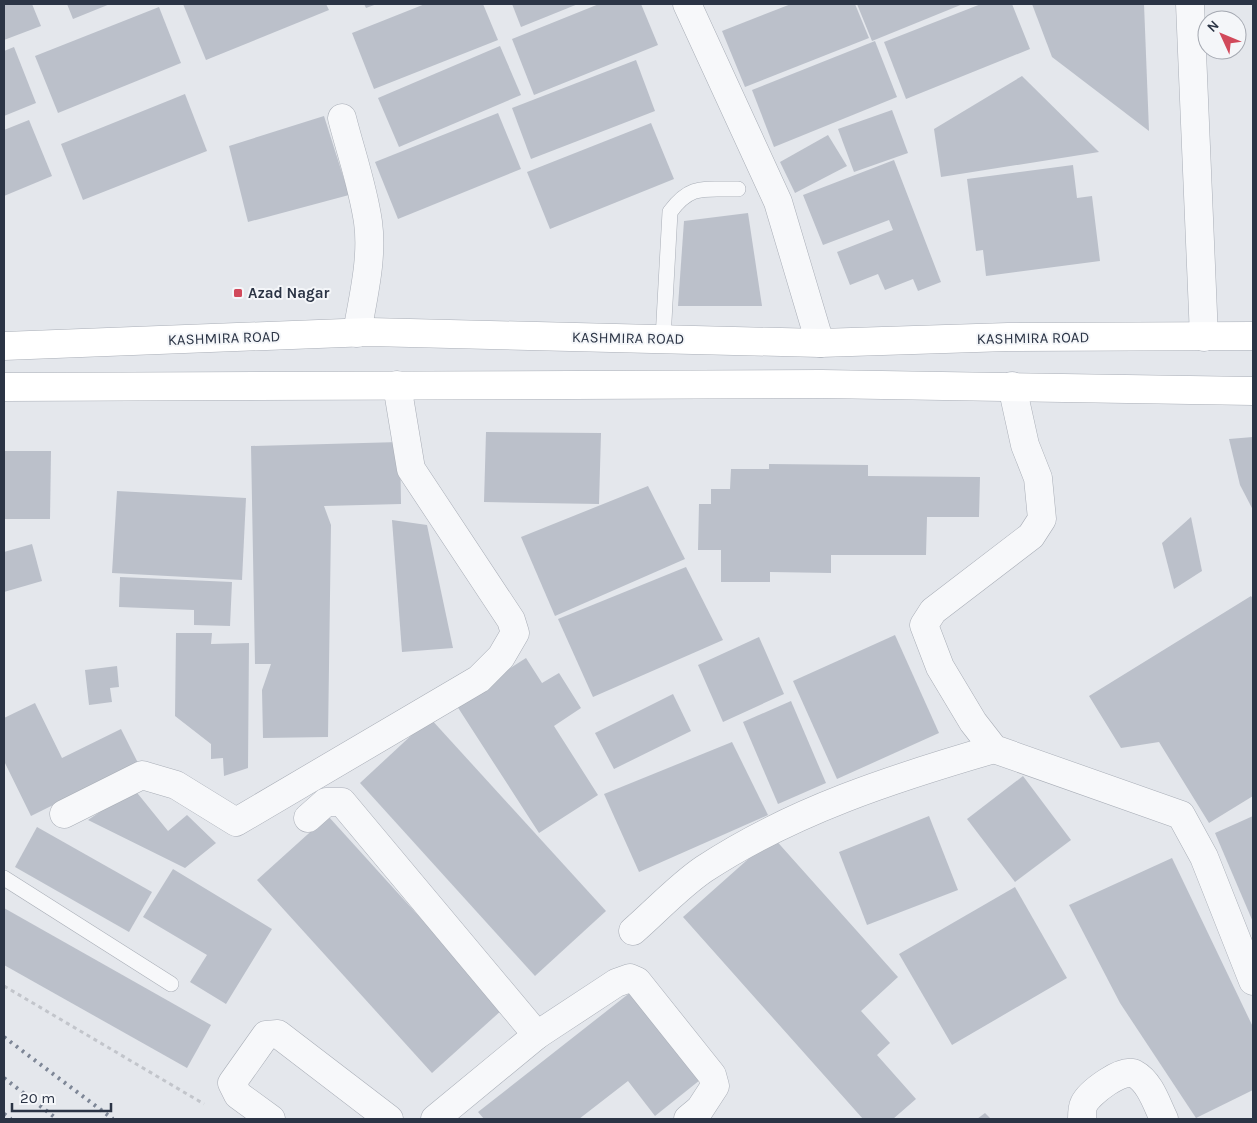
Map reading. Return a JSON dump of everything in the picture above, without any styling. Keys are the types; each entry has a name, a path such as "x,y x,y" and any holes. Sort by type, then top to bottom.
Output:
{"main road":[{"name":"KASHMIRA ROAD","path":"4,346 357,333 820,343 1008,337 1253,336"},
{"path":"4,387 831,384 1253,391"}],"street":[{"path":"687,4 778,202 820,343"},
{"path":"1190,4 1204,337"},
{"path":"342,118 358,175 368,224 367,267 357,333"},
{"path":"64,814 142,775 176,785 236,822 479,678 501,657 515,632 512,620 412,469 397,385"},
{"path":"1012,386 1025,444 1038,478 1042,519 1031,536 933,611 924,626 940,667 973,722 994,749 1137,797 1181,815 1204,857 1253,981"},
{"path":"633,931 704,870 788,822 926,768 994,749"},
{"path":"308,818 326,802 342,802 537,1036"},
{"path":"435,1119 537,1036 616,984 630,978 638,981 712,1075 715,1086 700,1109 688,1119"},
{"path":"271,1119 238,1095 232,1083 266,1035 278,1034 389,1119"},
{"path":"1082,1119 1083,1104 1090,1095 1116,1076 1127,1072 1135,1073 1147,1085 1164,1119"}],"lane":[{"path":"663,339 670,212 680,198 694,190 738,189"},
{"path":"4,878 171,984"}],"path":[{"path":"4,986 204,1104"}],"building":[{"path":"4,4 32,4 41,26 4,40"},
{"path":"67,4 110,4 73,19"},
{"path":"183,4 326,4 329,10 206,60"},
{"path":"364,4 377,4 366,8"},
{"path":"425,4 483,4 498,40 374,89 352,33"},
{"path":"512,4 578,4 521,27"},
{"path":"599,4 641,4 658,45 534,95 512,39"},
{"path":"791,4 855,4 869,38 745,87 722,31"},
{"path":"857,4 963,4 872,41"},
{"path":"981,4 1012,4 1030,49 906,99 884,42"},
{"path":"1032,4 1144,4 1149,131 1052,57"},
{"path":"159,7 181,63 58,113 35,56"},
{"path":"875,41 897,97 774,147 752,90"},
{"path":"500,46 521,95 399,147 378,98"},
{"path":"14,47 36,103 4,116 4,51"},
{"path":"636,60 655,111 531,159 512,108"},
{"path":"1022,76 1099,152 941,177 934,129"},
{"path":"185,94 207,151 83,200 61,144"},
{"path":"892,110 908,153 854,172 838,129"},
{"path":"498,113 521,169 398,219 375,162"},
{"path":"324,116 349,195 248,222 229,146"},
{"path":"29,120 52,176 4,196 4,130"},
{"path":"651,123 674,179 550,229 527,172"},
{"path":"828,135 847,166 795,193 780,162"},
{"path":"894,160 941,282 918,291 913,279 885,290 878,274 850,285 837,252 893,230 889,220 823,245 803,195"},
{"path":"1073,165 1077,198 1092,196 1100,261 986,276 983,250 976,251 967,179"},
{"path":"748,213 762,306 678,306 684,221"},
{"path":"486,432 601,433 599,504 484,502"},
{"path":"1253,437 1253,510 1240,485 1229,439"},
{"path":"400,442 401,504 324,506 331,525 328,737 263,738 262,690 271,664 255,664 251,446"},
{"path":"4,451 51,451 50,519 4,519"},
{"path":"769,464 868,465 868,476 980,477 979,517 927,517 926,555 831,555 831,573 770,572 770,582 721,582 721,550 698,550 699,504 711,504 711,489 730,489 731,469 769,469"},
{"path":"648,486 685,559 555,616 521,537"},
{"path":"117,491 246,498 242,580 112,573"},
{"path":"1191,517 1202,571 1174,589 1162,543"},
{"path":"392,520 427,525 453,648 402,652"},
{"path":"32,544 42,581 4,592 4,552"},
{"path":"686,567 723,640 593,697 558,619"},
{"path":"120,577 232,582 230,626 194,625 194,610 119,607"},
{"path":"1251,596 1253,599 1253,796 1209,823 1159,742 1121,748 1089,696"},
{"path":"176,633 212,633 211,644 249,643 248,768 224,776 223,758 211,759 211,744 175,716"},
{"path":"895,635 939,733 837,779 793,681"},
{"path":"759,637 784,694 723,722 698,665"},
{"path":"526,658 542,683 559,673 581,708 554,726 598,795 539,833 455,703"},
{"path":"117,666 119,687 110,688 112,702 89,705 85,670"},
{"path":"673,694 691,731 614,769 595,733"},
{"path":"791,701 826,783 778,804 743,722"},
{"path":"35,703 62,758 121,729 138,763 31,816 4,761 4,718"},
{"path":"430,718 606,911 535,976 360,783"},
{"path":"732,742 768,815 639,872 604,794"},
{"path":"1023,776 1071,840 1015,882 967,819"},
{"path":"134,789 168,831 187,815 216,843 185,868 88,820"},
{"path":"328,816 503,1009 432,1073 257,880"},
{"path":"929,816 958,890 867,925 839,852"},
{"path":"1253,816 1253,922 1215,833"},
{"path":"37,827 152,892 129,932 15,867"},
{"path":"773,837 898,977 861,1011 890,1043 877,1055 916,1099 893,1119 863,1119 683,917"},
{"path":"1172,858 1253,1027 1253,1090 1196,1118 1120,1003 1069,905"},
{"path":"173,869 272,929 226,1004 190,982 207,955 143,917"},
{"path":"1015,887 1067,978 952,1045 899,954"},
{"path":"4,908 211,1025 187,1068 4,965"},
{"path":"636,988 705,1076 655,1116 628,1081 579,1119 484,1119 478,1112"},
{"path":"985,1113 991,1119 977,1119"}],"railway":[{"path":"4,1037 113,1119"},
{"path":"4,1078 57,1119"},
{"path":"4,1114 11,1119"}],"place":[{"name":"Azad Nagar","path":"238,293"}]}
